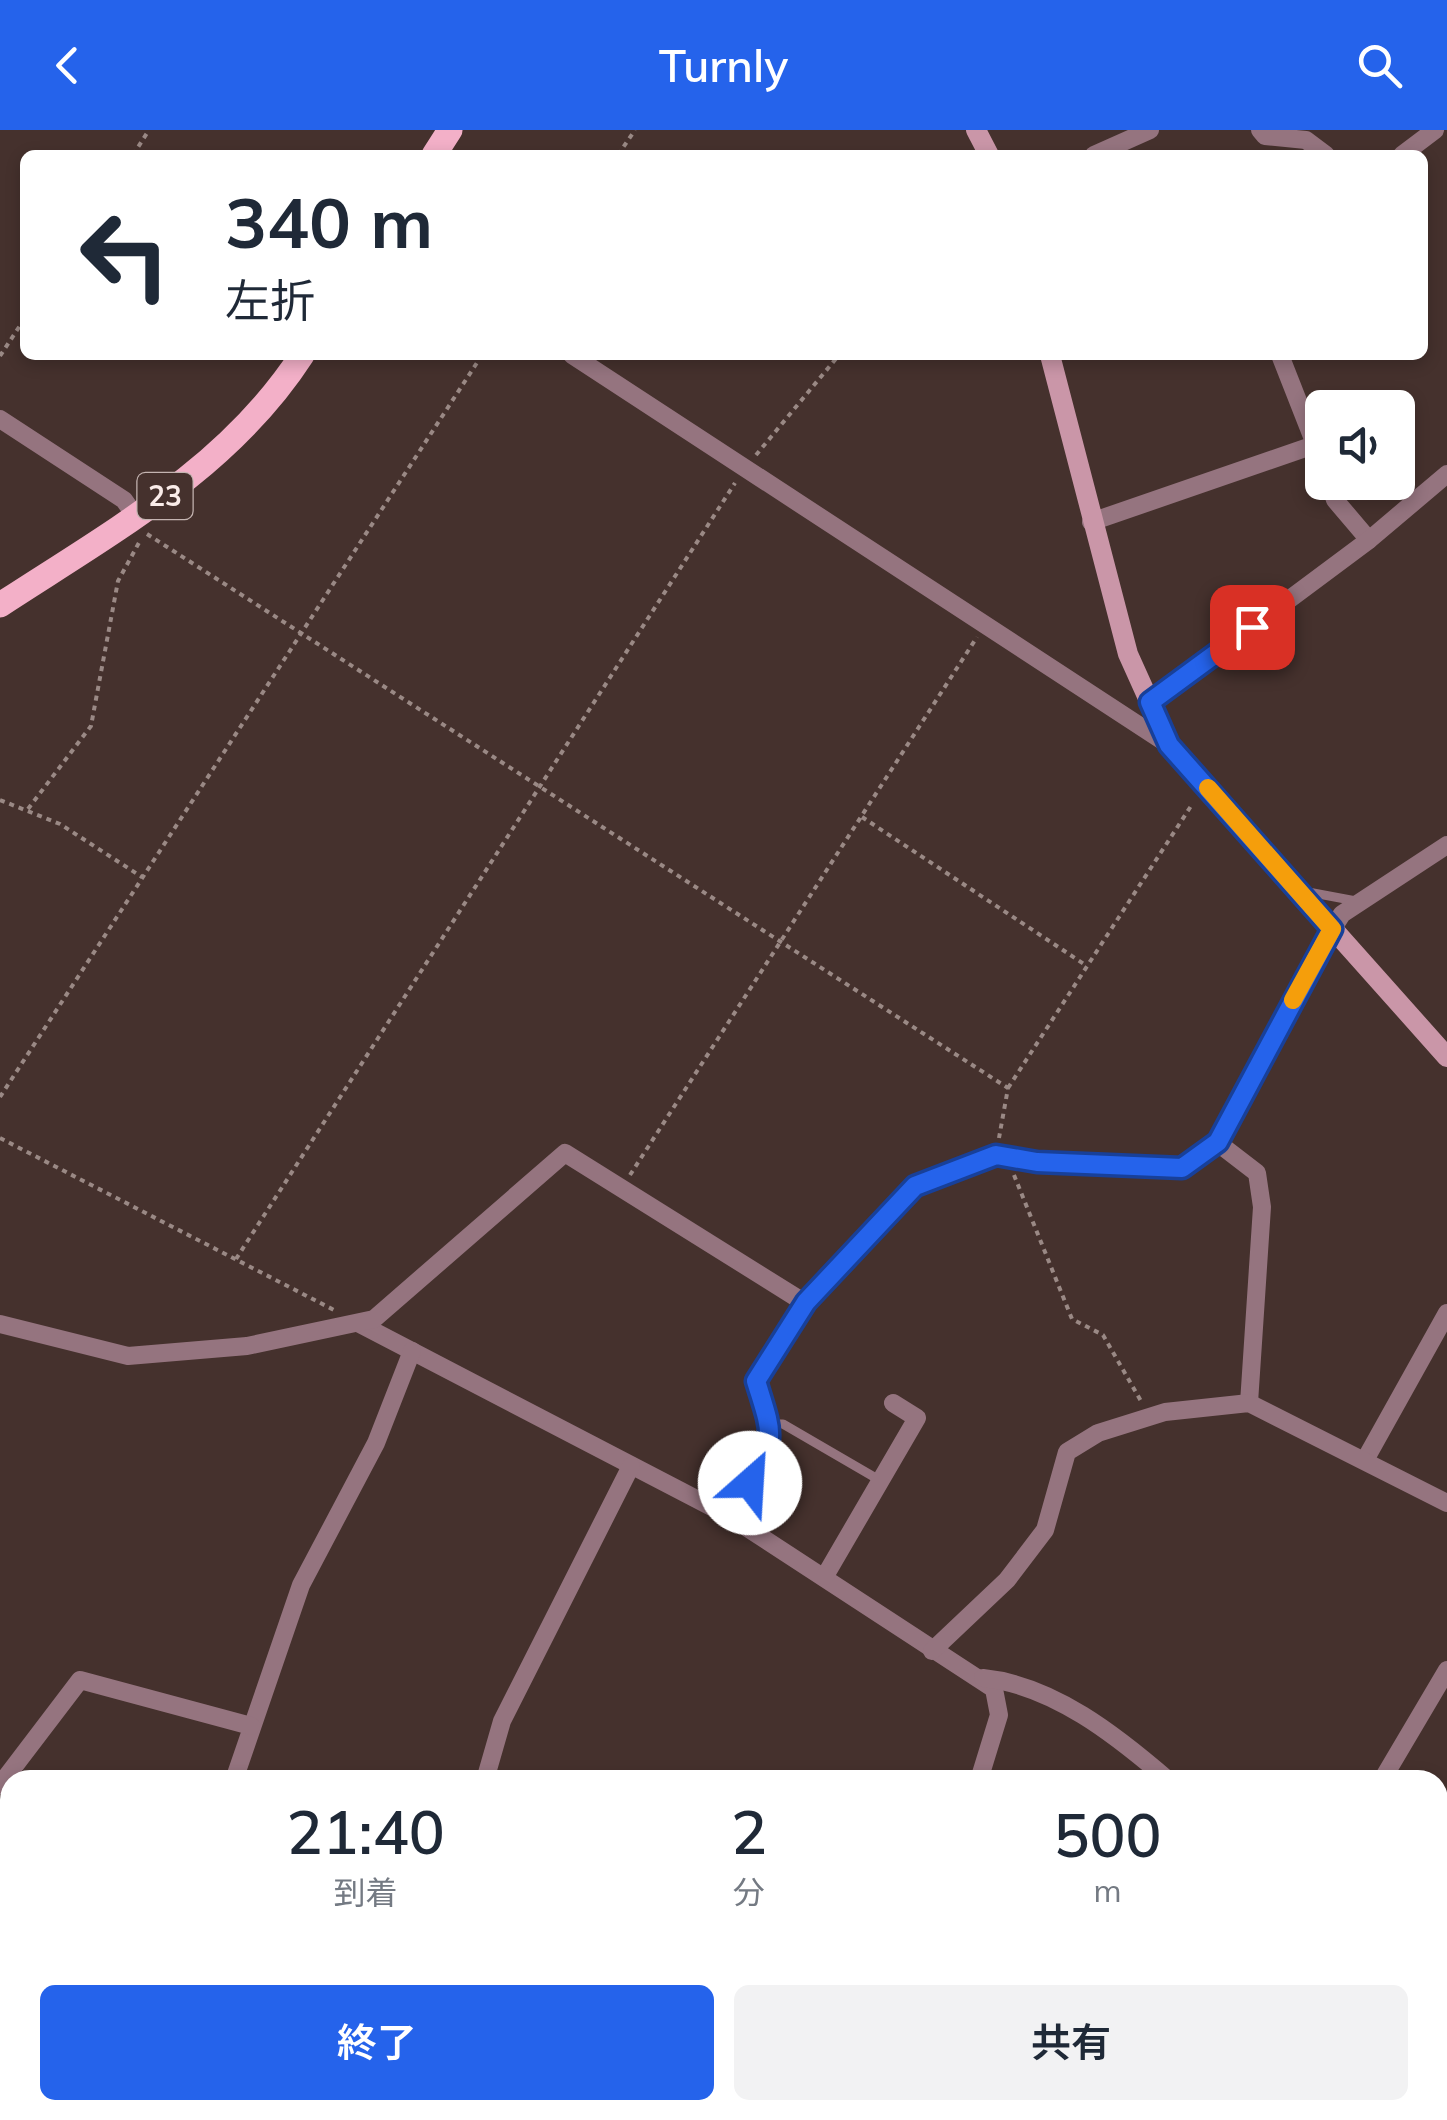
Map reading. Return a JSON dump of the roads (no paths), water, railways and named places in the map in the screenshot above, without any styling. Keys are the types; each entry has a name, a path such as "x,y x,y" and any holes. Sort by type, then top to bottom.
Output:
{"main road":[{"name":"23","path":"0,606 140,525 220,452 298,360"}],"street":[{"path":"1103,150 1150,130"},
{"path":"1260,130 1265,136 1306,140 1319,150"},
{"path":"1409,150 1435,130"},
{"path":"1124,139 1134,150"},
{"path":"580,360 1169,745 1447,1057"},
{"path":"1051,360 1128,654 1169,745"},
{"path":"1287,360 1305,411"},
{"path":"0,418 124,500 140,525"},
{"path":"1091,522 1305,458"},
{"path":"1150,702 1369,540 1447,474"},
{"path":"1335,500 1369,540"},
{"path":"729,1516 770,1450 769,1424 756,1381 806,1302 915,1186 1001,1156 1182,1168 1218,1142 1332,929 1358,901 1447,845"},
{"path":"1218,1142 1257,1172 1262,1207 1249,1403"},
{"path":"0,1324 128,1356 247,1346 374,1319 565,1153 806,1302"},
{"path":"1364,1460 1447,1314"},
{"path":"358,1322 729,1516 994,1689 999,1715 982,1770"},
{"path":"237,1770 301,1585 376,1443 412,1351"},
{"path":"826,1576 917,1418 893,1403"},
{"path":"932,1651 1008,1580 1045,1530 1066,1452 1098,1434 1150,1417 1249,1403 1447,1502"},
{"path":"488,1770 502,1721 631,1466"},
{"path":"1388,1770 1447,1670"},
{"path":"975,1677 998,1679 1078,1711 1155,1770"},
{"path":"11,1770 80,1680 250,1726"}],"lane":[{"path":"1288,880 1326,898 1358,901"},
{"path":"769,1424 783,1424 881,1481"}]}
